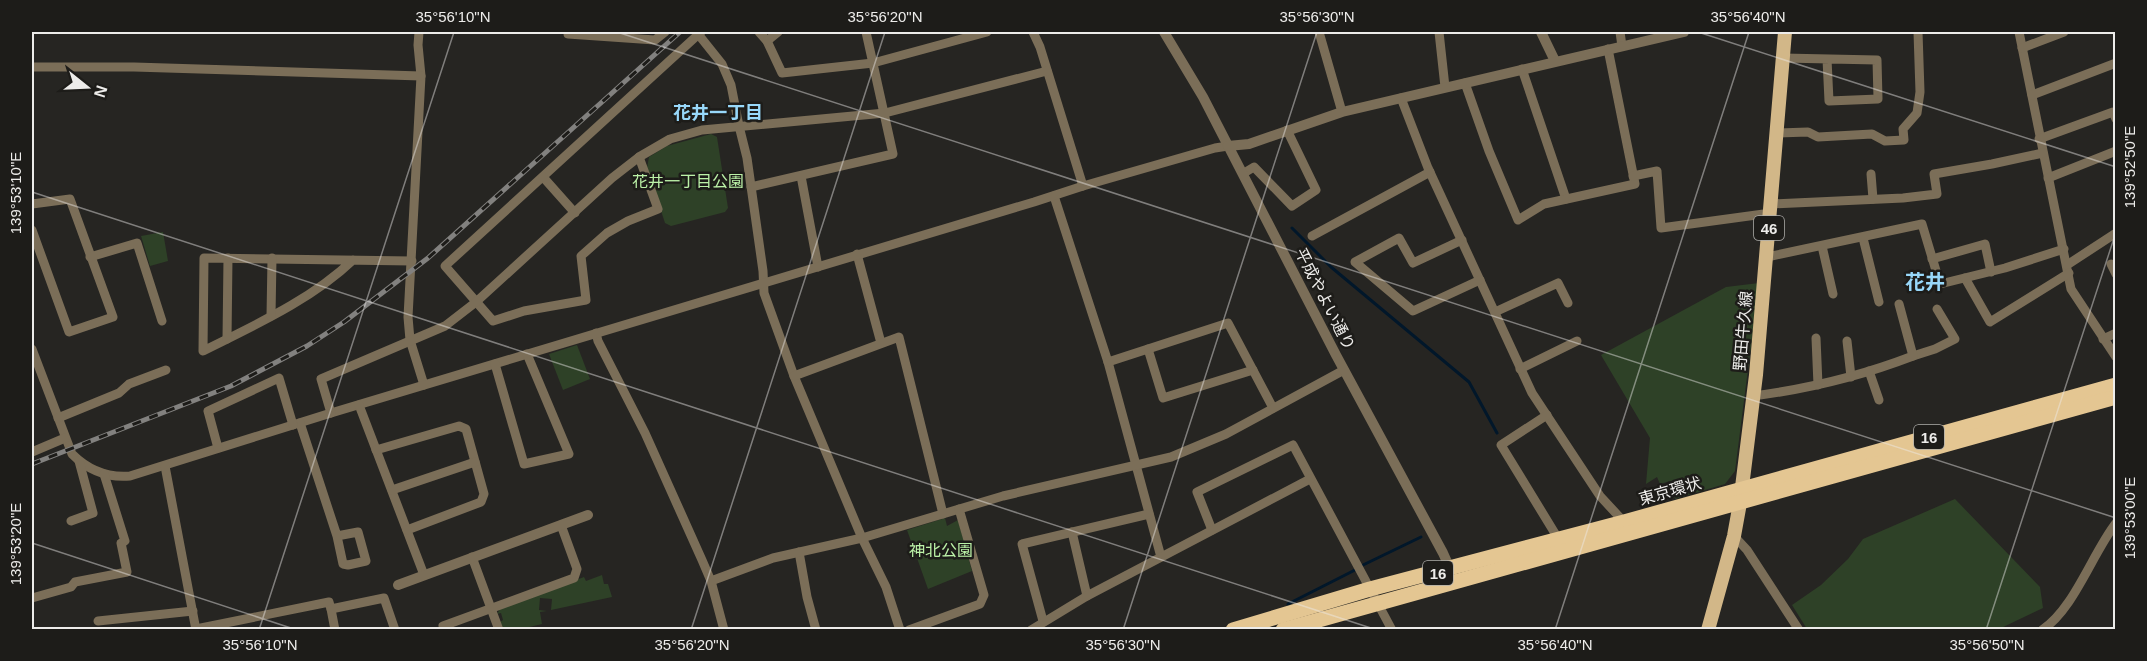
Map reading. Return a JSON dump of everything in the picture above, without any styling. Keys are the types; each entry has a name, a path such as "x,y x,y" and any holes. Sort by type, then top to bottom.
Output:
{"highway":[{"name":"東京環状","path":"1453,576 1559,540 1624,522 1741,496 2115,385"},
{"name":"東京環状","path":"1233,630 1453,576 1741,496 2115,397"},
{"name":"東京環状","path":"1283,630 1374,596"}],"main road":[{"name":"野田牛久線","path":"1708,630 1734,536 1741,496 1767,257 1785,32"}],"street":[{"path":"419,32 421,76 408,316 410,340 424,385"},
{"path":"568,32 568,34 655,40 665,32"},
{"path":"759,32 767,41 782,73 873,63 981,32"},
{"path":"767,41 778,32"},
{"path":"751,187 893,154 866,32"},
{"path":"1033,32 1083,186"},
{"name":"平成やよい通り","path":"1164,32 1194,81 1244,173 1344,370 1453,576"},
{"path":"1319,32 1342,112"},
{"path":"1439,32 1445,87"},
{"path":"1541,32 1555,62"},
{"path":"1620,32 1622,46"},
{"path":"32,349 72,454 79,461 104,474 116,477 130,476 331,413 1215,148 1249,144 1342,112 1684,32"},
{"path":"1777,133 1808,132 1818,137 1872,134 1885,141 1904,140 1904,129 1917,113 1920,92 1918,32"},
{"path":"2019,32 2071,289 2115,357"},
{"path":"2022,48 2064,32"},
{"path":"639,157 659,212 628,221 607,233 581,256 586,300 524,311 493,321 445,266 700,33 728,76 735,97 751,187 764,293 794,376 862,538 886,587 900,630"},
{"path":"1465,83 1518,220 1544,204 1635,184 1608,49"},
{"path":"1783,58 1827,58 1877,60 1878,104 1829,101 1827,58"},
{"path":"2031,95 2115,63"},
{"path":"32,67 134,67 421,76"},
{"path":"1522,69 1566,199"},
{"path":"331,413 321,379 445,326 476,302 639,157 654,147 687,133 885,113 1047,72"},
{"path":"1401,98 1430,172 1520,369 1600,496 1624,522"},
{"path":"2039,139 2113,112 2115,119"},
{"path":"1244,173 1254,167 1292,206 1316,190 1287,130"},
{"path":"2048,178 2115,151"},
{"path":"1633,176 1657,171 1661,228 1771,209 1937,194 1934,174 1992,165 2043,153"},
{"path":"1312,236 1430,172"},
{"path":"1871,174 1873,199"},
{"path":"801,176 818,267"},
{"path":"543,177 575,213"},
{"path":"1054,196 1108,362 1161,557"},
{"path":"32,204 70,199 113,317 69,332 32,230"},
{"path":"1767,257 1922,224 1940,284 1991,272 2064,249"},
{"path":"1965,278 1990,322 2068,269 2115,233"},
{"path":"1462,240 1413,264 1399,238 1355,262 1413,311 1480,280"},
{"path":"1863,238 1879,302"},
{"path":"90,257 137,243 162,321"},
{"path":"1932,258 1985,244 1991,272"},
{"path":"1822,246 1833,294"},
{"path":"857,254 881,343"},
{"path":"32,259 42,256"},
{"path":"353,260 310,294 203,351 204,258 273,258 412,261"},
{"path":"228,258 228,339"},
{"path":"271,316 273,258"},
{"path":"1495,312 1558,283 1568,303"},
{"path":"1899,304 1913,356"},
{"path":"1753,396 1851,377 1935,349 1955,339 1937,309"},
{"path":"1108,362 1228,323 1273,408"},
{"path":"596,333 659,463 711,581 724,630"},
{"path":"2103,339 2115,333"},
{"path":"794,376 899,337 943,514"},
{"path":"1816,338 1818,385"},
{"path":"1520,369 1577,341"},
{"path":"1847,341 1851,377"},
{"path":"1148,349 1163,398 1253,370"},
{"path":"495,364 524,464 569,454 527,354"},
{"path":"58,418 119,393 129,384 166,370"},
{"path":"711,581 773,558 862,538 1003,496 1135,466 1196,448 1344,370"},
{"path":"1869,371 1879,400"},
{"path":"218,448 208,411 279,378 337,537"},
{"path":"359,405 424,575"},
{"path":"1547,415 1502,445 1559,540"},
{"path":"376,450 459,426 466,429 484,494 481,502 407,530"},
{"path":"32,452 65,438"},
{"path":"1212,530 1197,492 1293,445 1392,630"},
{"path":"71,521 93,513 79,461"},
{"path":"392,490 475,462"},
{"path":"165,466 196,629 329,602 335,630"},
{"path":"32,598 71,587 75,582 127,572 121,543 125,541 104,474"},
{"path":"1031,630 1087,596 1310,479"},
{"path":"909,630 983,601 984,595 959,509"},
{"path":"1043,621 1022,544 1149,514"},
{"path":"398,585 588,515"},
{"path":"2042,630 2052,623 2065,607 2115,523"},
{"path":"444,630 443,626 574,578 578,569 561,525"},
{"path":"1072,532 1087,596"},
{"path":"1734,536 1748,550 1799,630"},
{"path":"799,552 816,630"},
{"path":"472,557 499,630"},
{"path":"331,609 384,598 395,630"},
{"path":"99,621 193,611"}],"green space":[{"name":"花井一丁目公園","path":"711,134 717,137 728,208 725,212 671,226 665,223 647,168 649,157 667,146"},
{"path":"163,232 168,261 150,266 141,236"},
{"path":"1759,283 1735,471 1725,484 1675,499 1670,481 1660,484 1657,477 1646,484 1650,438 1601,355 1726,287"},
{"path":"577,345 590,379 563,390 549,354"},
{"path":"1955,499 2040,587 2043,608 1999,629 1807,629 1792,605 1821,585 1848,559 1863,539"},
{"name":"神北公園","path":"945,518 947,526 958,520 972,571 928,589 907,530"},
{"path":"602,575 604,584 608,584 612,597 551,610 552,599 540,598 539,610 547,611 540,612 542,624 521,629 503,629 500,622 503,620 501,613 497,614 500,609 584,577 586,581"}],"waterway":[{"path":"1292,228 1331,267 1469,382 1497,433"},
{"path":"1363,565 1421,537"},
{"path":"1288,604 1355,570"}],"railway":[{"path":"32,464 231,386 307,346 344,322 428,258 680,32"}],"district":[{"name":"花井一丁目","path":"718,113"},
{"name":"花井","path":"1925,282"}]}
